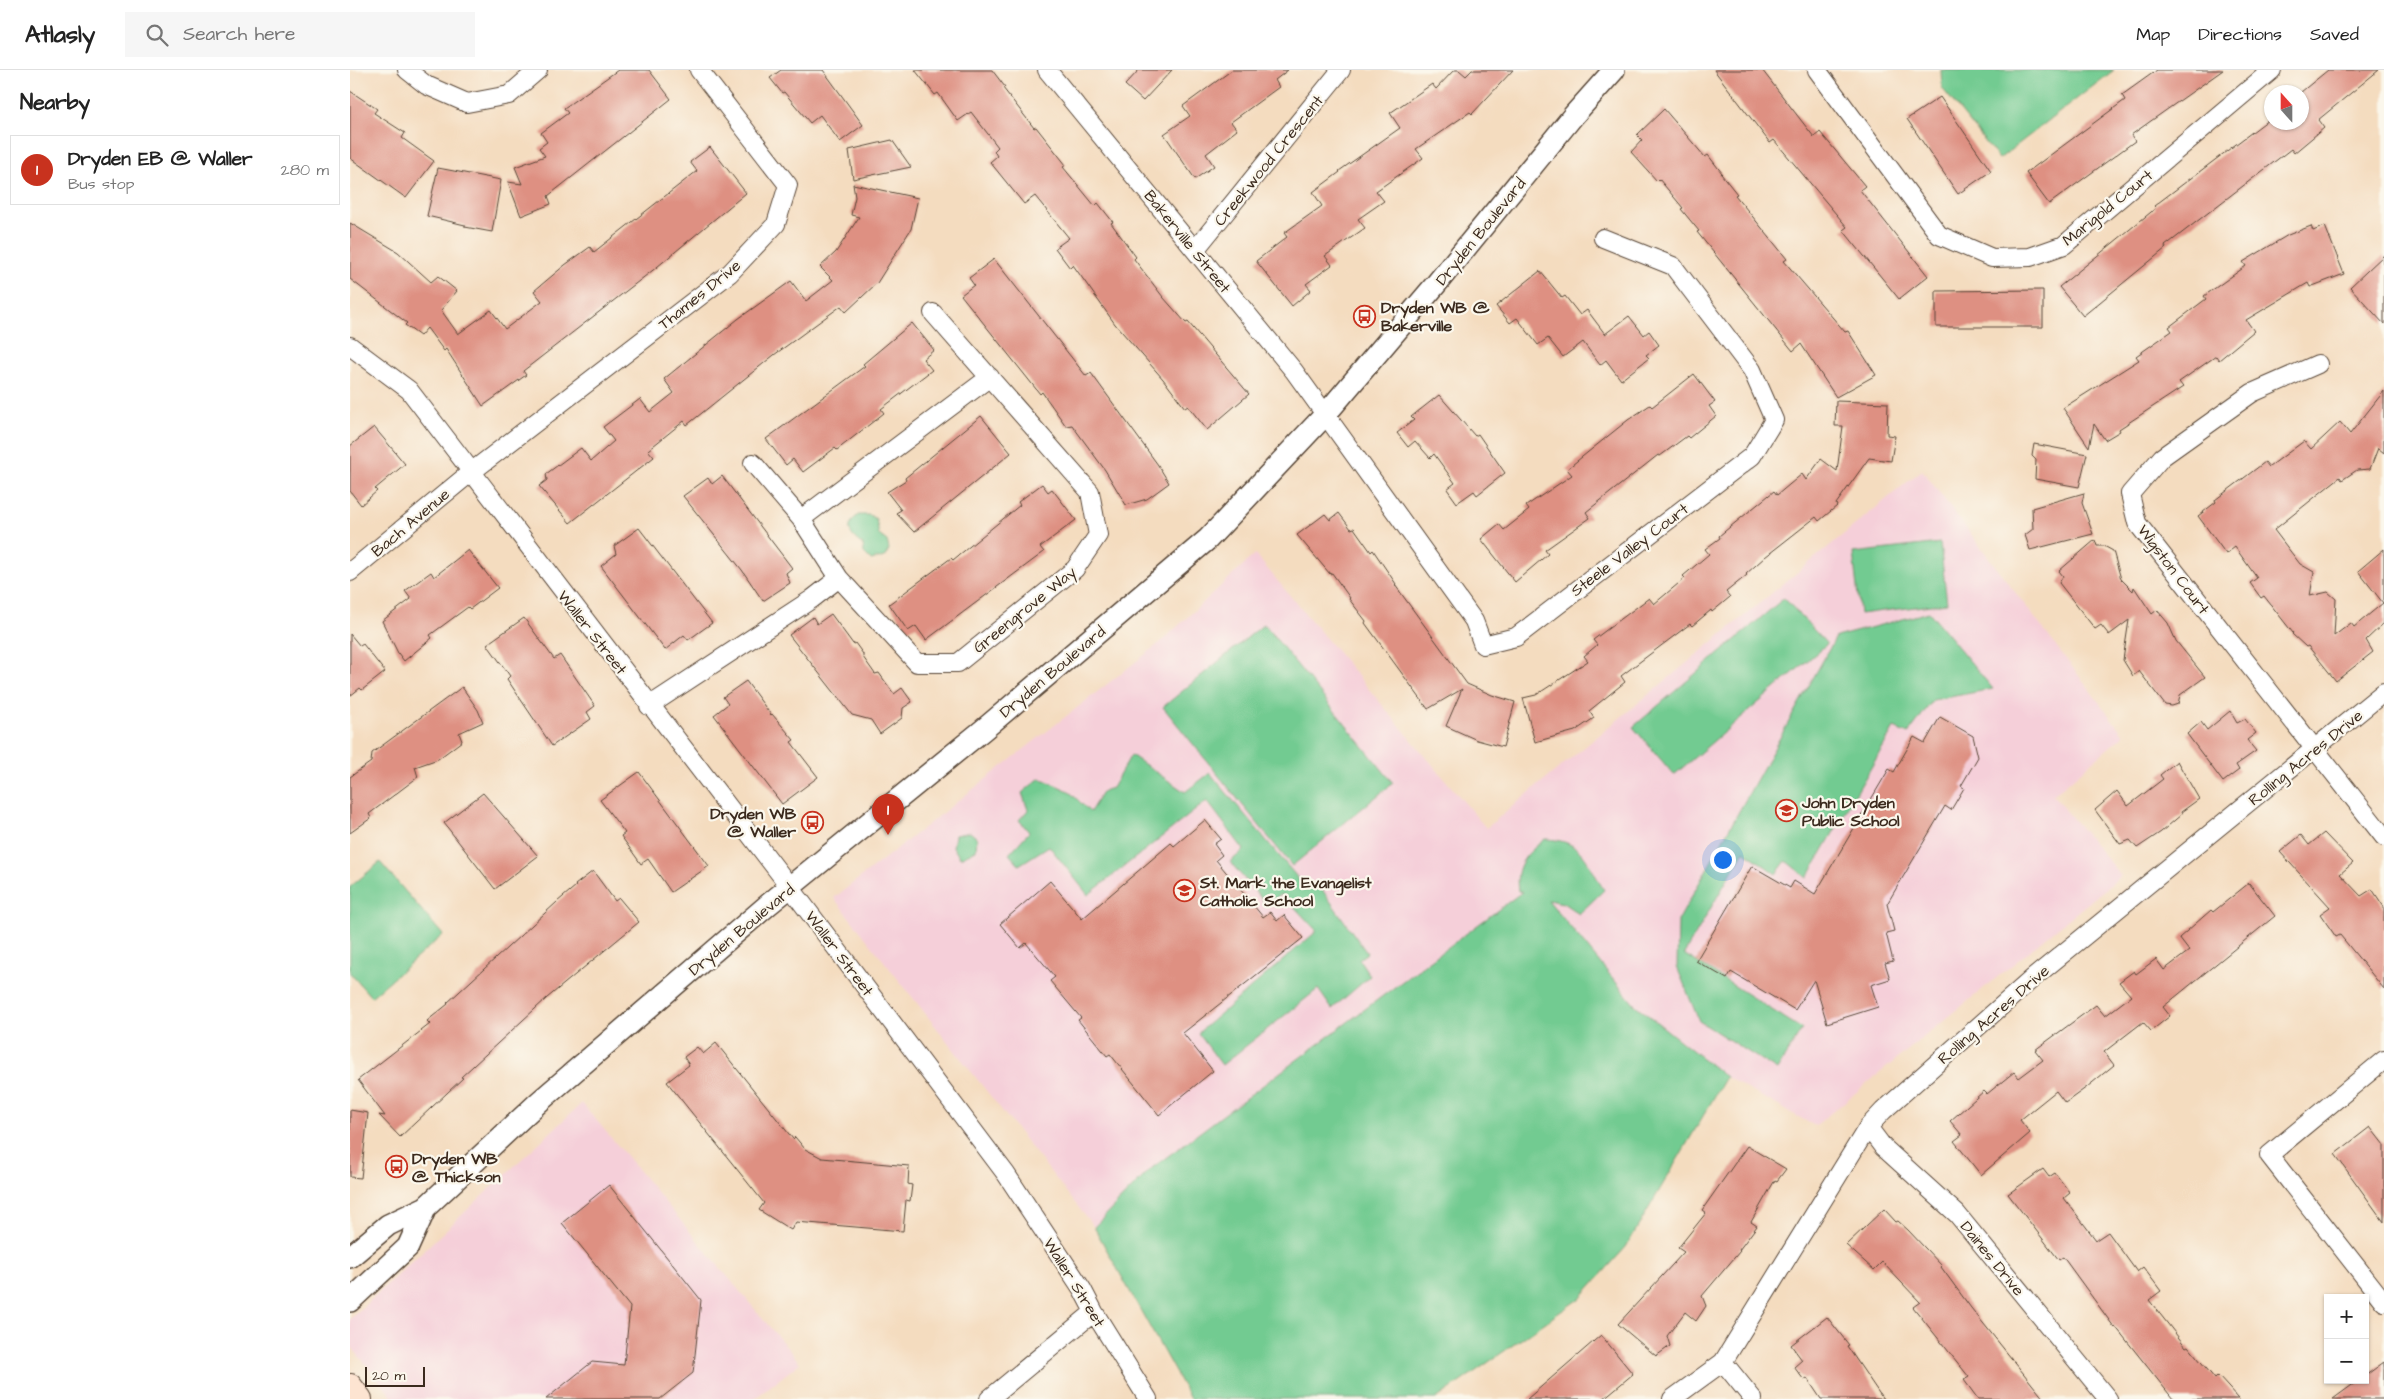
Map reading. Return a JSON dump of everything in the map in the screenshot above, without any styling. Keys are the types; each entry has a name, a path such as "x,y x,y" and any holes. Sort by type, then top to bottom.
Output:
{"main road":[{"path":"350,1386 360,1399"}],"street":[{"path":"407,70 426,86 467,103 509,94 538,70"},
{"name":"Thames Drive","path":"470,473 730,272 776,224 788,185 699,70"},
{"name":"Bakerville Street","path":"1047,70 1294,371 1325,415"},
{"name":"Creekwood Crescent","path":"1195,250 1341,70"},
{"name":"Dryden Boulevard","path":"350,1257 388,1225 426,1207 540,1102 790,887 983,730 1208,538 1325,415 1437,283 1573,116 1614,70"},
{"name":"Marigold Court","path":"1817,70 1939,235 1992,258 2030,257 2064,245 2272,70"},
{"name":"Steele Valley Court","path":"1325,415 1474,621 1483,645 1516,637 1752,456 1774,420 1752,370 1673,266 1604,238"},
{"name":"Greengrove Way","path":"753,463 801,520 839,578 917,663 958,663 1075,569 1098,536 1090,492 933,313"},
{"name":"Waller Street","path":"350,346 409,390 470,473 790,887 1006,1174 1082,1289 1094,1312 1148,1399"},
{"name":"Wigston Court","path":"2314,750 2138,523 2130,494 2162,457 2252,393 2318,364"},
{"path":"801,520 990,377"},
{"name":"Bach Avenue","path":"350,572 470,473"},
{"path":"649,706 812,599 839,578"},
{"name":"Rolling Acres Drive","path":"1672,1399 1723,1362 1868,1127 2033,978 2384,692"},
{"path":"2314,750 2384,837"},
{"path":"2384,1060 2269,1155 2384,1302"},
{"name":"Daines Drive","path":"1868,1127 1883,1147 1957,1214 2108,1399"},
{"name":"Dryden Boulevard","path":"350,1301 408,1247 426,1207"},
{"path":"988,1399 1094,1312"},
{"path":"1723,1362 1753,1399"}],"shaded area":[{"path":"1922,470 2124,735 2053,795 2121,876 1815,1126 1726,1077 1634,1004 1534,884 1152,1168 1094,1227 834,898 1161,642 1255,554 1486,828"},
{"path":"582,1103 800,1363 754,1399 394,1399 350,1345 350,1319"}],"green space":[{"path":"1941,70 2114,70 1999,159 1942,88"},
{"path":"858,515 870,515 876,519 879,535 887,541 889,549 885,557 871,560 864,553 863,545 854,538 850,527"},
{"path":"1940,543 1947,603 1860,614 1853,553"},
{"path":"1784,598 1827,644 1674,775 1633,727"},
{"path":"1929,612 1993,689 1933,700 1908,734 1894,728 1807,878 1786,861 1776,874 1744,851 1684,954 1802,1029 1777,1070 1699,1021 1677,967 1678,921 1836,637"},
{"path":"1264,624 1393,783 1292,866 1163,707"},
{"path":"1131,755 1185,792 1210,773 1302,883 1321,888 1367,953 1359,959 1370,976 1332,1009 1318,989 1222,1065 1198,1033 1317,931 1282,894 1266,904 1230,862 1244,850 1207,801 1088,895 1049,846 1019,865 1009,854 1029,832 1019,820 1028,810 1022,793 1040,778 1069,791 1090,812 1103,791 1112,788"},
{"path":"970,832 977,838 976,850 960,858 953,847 955,835"},
{"path":"1545,839 1558,840 1576,848 1587,861 1604,890 1579,914 1563,903 1548,900 1634,1004 1726,1077 1626,1247 1580,1298 1436,1399 1190,1399 1094,1227 1152,1168 1522,892 1518,891 1517,882 1520,867 1527,855"},
{"path":"380,862 443,935 371,997 350,973 350,887"}],"building":[{"path":"618,70 649,70 671,99 548,196 551,204 521,216 508,182 522,184 515,167 545,156 539,148 547,142 541,133 568,113 564,108"},
{"path":"781,70 823,70 863,125 840,142 820,115 810,123 770,78"},
{"path":"915,70 992,70 1005,87 1003,88 1034,128 1036,127 1066,165 1063,167 1095,206 1098,203 1113,222 1111,223 1136,257 1134,259 1163,297 1186,323 1188,322 1249,394 1207,430 1188,406 1185,408 1163,379 1115,324 1073,265 1070,268 1055,248 1069,238 1035,196 1024,204 990,162 997,156 994,151 998,147 971,112 958,121 938,93 935,95"},
{"path":"1139,70 1172,70 1143,101 1125,85"},
{"path":"1232,70 1288,70 1275,80 1279,87 1231,122 1237,130 1206,154 1214,166 1195,179 1164,134 1190,116 1183,106"},
{"path":"1454,70 1459,70 1466,76 1472,70 1513,70 1472,114 1470,112 1416,149 1423,158 1376,191 1384,201 1358,219 1365,228 1325,256 1332,265 1306,284 1311,290 1292,306 1256,261 1287,237 1284,233 1322,206 1313,192 1339,171 1400,128 1390,113 1432,84 1436,89"},
{"path":"1714,70 1762,70 1814,137 1820,132 1865,186 1860,190 1928,276 1899,299 1843,230 1847,227 1774,140 1770,143"},
{"path":"2157,70 2223,70 2131,135 2135,141 2049,204 2026,173 2125,100 2122,95"},
{"path":"2328,70 2379,70 2318,120 2324,128 2294,153 2291,149 2165,246 2166,248 2083,316 2059,287 2156,208 2154,206 2264,123 2264,130 2309,130 2309,85"},
{"path":"350,91 377,109 374,113 405,133 402,138 434,161 406,198 350,158"},
{"path":"1940,97 1991,171 1958,194 1907,119"},
{"path":"1664,109 1705,157 1708,155 1737,194 1735,195 1787,259 1784,261 1845,332 1848,331 1876,375 1836,397 1801,344 1793,351 1697,232 1699,231 1681,209 1683,208 1659,179 1657,181 1631,152 1642,140 1637,135"},
{"path":"892,140 911,167 853,179 849,150"},
{"path":"710,147 746,193 657,267 523,371 526,375 483,406 446,349 444,351 427,328 420,336 405,325 407,323 350,279 350,223 398,252 431,282 438,276 457,291 441,310 458,334 491,310 505,329 542,301 534,291 565,265 590,247 594,252 697,171 690,162"},
{"path":"438,168 501,180 492,232 465,227 465,225 427,216"},
{"path":"853,184 918,198 911,229 877,283 846,312 841,306 774,355 687,425 684,421 648,450 654,457 570,523 539,486 547,480 546,474 581,448 591,461 614,441 603,427 640,399 650,412 674,393 664,379 738,319 791,281 806,301 833,280 820,267 836,252 859,217 851,215 855,197"},
{"path":"2311,226 2313,231 2325,226 2344,274 2310,287 2308,283 2246,320 2254,331 2219,360 2216,356 2179,382 2183,387 2119,429 2120,431 2105,440 2094,424 2089,447 2063,408 2139,360 2136,356 2172,331 2169,327 2206,299 2204,296 2246,266 2243,262 2288,235"},
{"path":"2384,255 2384,324 2350,287"},
{"path":"994,259 1086,376 1091,373 1158,465 1169,483 1147,499 1126,505 1105,470 1072,425 1066,426 1042,392 1040,394 961,295 974,285 969,278"},
{"path":"1540,271 1562,298 1565,296 1580,315 1587,310 1605,334 1629,316 1644,335 1649,331 1659,345 1646,355 1649,358 1621,380 1606,360 1600,365 1583,342 1563,357 1548,338 1538,345 1517,318 1510,323 1496,306"},
{"path":"2043,290 2043,327 1936,327 1936,291"},
{"path":"912,323 934,350 923,359 932,370 881,409 884,413 837,450 835,448 803,472 793,459 786,465 766,439 865,366 863,364"},
{"path":"1694,374 1715,402 1709,406 1716,416 1689,438 1687,436 1660,456 1658,455 1586,512 1590,518 1545,550 1548,554 1515,582 1481,539 1499,524 1504,530 1529,510 1526,506 1572,475 1567,469 1628,420 1650,405 1652,407"},
{"path":"2384,391 2384,453 2378,448 2370,469 2357,470 2342,480 2340,477 2274,530 2300,564 2314,572 2310,596 2328,592 2336,599 2334,636 2351,623 2354,627 2383,603 2358,571 2384,549 2384,623 2366,640 2373,652 2336,681 2308,646 2306,647 2292,634 2264,596 2261,598 2250,583 2257,578 2235,547 2226,554 2198,516 2216,502 2215,500 2265,462 2269,467 2304,441 2311,449 2340,422 2350,434"},
{"path":"1439,395 1475,436 1478,434 1505,473 1477,495 1474,491 1457,503 1447,489 1455,483 1434,454 1430,458 1415,441 1408,447 1397,433 1414,420 1411,417"},
{"path":"1836,401 1888,403 1887,435 1895,436 1891,461 1869,458 1836,504 1837,506 1819,521 1816,517 1765,557 1726,592 1730,597 1712,612 1711,610 1692,626 1690,624 1621,676 1625,682 1589,711 1594,718 1575,731 1535,742 1523,698 1536,695 1588,661 1584,656 1597,645 1593,640 1649,598 1654,604 1685,578 1683,576 1709,554 1705,549 1774,491 1777,495 1802,474 1806,480 1821,459 1837,471 1843,426 1835,426"},
{"path":"981,416 1011,453 914,532 896,513 901,510 887,492 906,480 905,478"},
{"path":"374,427 405,464 375,489 377,491 361,505 350,491 350,446"},
{"path":"2034,444 2087,454 2079,487 2035,479 2036,460 2032,456"},
{"path":"722,476 792,568 786,573 790,583 763,601 742,570 683,496 708,478 712,484"},
{"path":"1042,484 1048,492 1052,489 1076,520 1040,547 1044,552 926,640 916,626 908,631 889,604 951,558 953,560 1020,505 1018,502"},
{"path":"2084,493 2082,503 2093,534 2030,550 2025,535 2033,529 2032,508"},
{"path":"1339,513 1351,529 1354,528 1371,552 1373,550 1395,585 1467,684 1492,695 1515,702 1503,747 1477,740 1446,726 1462,689 1428,709 1365,623 1366,621 1332,573 1330,574 1297,535 1325,514 1330,520"},
{"path":"639,528 712,623 688,640 684,635 665,650 601,566 616,554 614,546"},
{"path":"2095,540 2097,546 2104,546 2113,551 2121,579 2133,591 2134,587 2152,614 2157,610 2168,623 2176,641 2205,677 2180,695 2178,704 2172,706 2165,705 2139,671 2133,676 2123,660 2129,620 2109,635 2101,625 2095,629 2059,583 2063,576 2059,571"},
{"path":"468,550 498,588 430,635 432,638 404,661 382,621 411,599 405,591 431,572 434,577"},
{"path":"831,614 853,644 855,643 875,674 879,673 894,694 902,688 912,702 903,708 902,718 880,734 871,720 852,715 789,635 813,617 817,624"},
{"path":"524,618 554,659 560,655 595,706 587,712 591,719 552,746 507,679 510,676 487,644"},
{"path":"350,634 360,646 363,644 385,672 362,690 360,688 350,696"},
{"path":"746,681 771,715 794,740 791,742 818,777 782,804 714,715 728,704 723,697"},
{"path":"462,687 478,710 483,722 459,733 462,741 438,759 415,767 418,777 369,814 371,818 350,833 350,777 371,762 372,753"},
{"path":"2230,711 2237,723 2245,719 2256,733 2247,740 2256,751 2236,765 2239,770 2223,782 2187,734 2201,722 2207,730"},
{"path":"1940,717 1973,736 1978,757 1961,786 1964,788 1951,810 1945,806 1887,904 1894,931 1886,933 1893,961 1885,963 1890,979 1871,985 1878,1007 1827,1023 1814,980 1795,1010 1731,972 1727,979 1696,961 1752,866 1790,888 1794,881 1815,894 1889,769 1894,772 1914,737 1925,743"},
{"path":"2177,761 2199,799 2181,812 2182,814 2161,832 2137,848 2130,840 2120,844 2095,810 2117,791 2128,806 2163,779 2160,775"},
{"path":"639,772 709,866 671,892 648,859 641,864 621,836 625,833 600,800"},
{"path":"483,793 538,856 495,889 444,823"},
{"path":"1205,820 1221,839 1214,844 1222,855 1216,860 1263,917 1270,912 1277,921 1284,915 1303,938 1183,1033 1213,1071 1159,1115 1110,1054 1107,1056 1078,1020 1081,1018 1050,981 1055,977 1026,943 1020,948 1000,924 1050,881 1082,919 1171,843 1174,846"},
{"path":"2324,833 2353,863 2340,874 2361,896 2372,889 2384,907 2384,989 2340,935 2336,937 2320,914 2330,907 2280,852 2301,835 2309,845"},
{"path":"593,871 615,901 619,898 639,922 547,998 461,1077 463,1078 400,1137 379,1115 385,1116 358,1080 430,1024 427,1021 448,1004 575,885"},
{"path":"2249,883 2275,916 2163,1007 2170,1016 2151,1031 2143,1022 2104,1052 2114,1065 2087,1087 2065,1103 2056,1091 2020,1120 2030,1133 1981,1175 1954,1141 1962,1135 1950,1121 1984,1091 1987,1094 2014,1072 2019,1078 2043,1060 2035,1050 2096,1005 2105,1016 2131,996 2119,982 2134,971 2136,974 2156,959 2164,970 2189,951 2179,938 2211,910 2213,912"},
{"path":"716,1043 793,1139 795,1137 805,1149 822,1158 909,1166 908,1184 912,1185 910,1201 906,1200 903,1231 796,1222 791,1230 759,1210 764,1203 667,1082 689,1065 684,1057 697,1047 703,1054"},
{"path":"350,1110 368,1113 361,1178 350,1177"},
{"path":"2370,1127 2384,1145 2384,1222 2335,1154"},
{"path":"1747,1146 1786,1169 1777,1181 1775,1180 1751,1222 1757,1226 1740,1251 1702,1296 1706,1306 1696,1321 1685,1312 1667,1336 1670,1346 1656,1356 1618,1324 1684,1252 1678,1248 1706,1213 1702,1210"},
{"path":"2043,1169 2049,1177 2055,1173 2070,1193 2064,1198 2096,1240 2108,1232 2137,1272 2143,1267 2161,1291 2149,1300 2186,1347 2188,1346 2215,1379 2218,1376 2239,1399 2173,1399 2114,1327 2063,1257 2059,1260 2008,1194"},
{"path":"609,1185 701,1300 693,1373 660,1399 546,1399 592,1362 624,1365 630,1307 562,1223"},
{"path":"1884,1209 1896,1222 1898,1221 1908,1230 1942,1266 1971,1308 2044,1399 1978,1399 1964,1380 1969,1377 1913,1307 1920,1302 1882,1262 1874,1270 1846,1245"},
{"path":"1827,1317 1849,1345 1847,1346 1883,1399 1821,1399 1807,1378 1804,1380 1794,1367 1802,1360 1791,1345"},
{"path":"1601,1335 1633,1374 1603,1399 1527,1399"},
{"path":"2384,1362 2384,1399 2333,1399 2354,1384 2369,1384 2369,1373"}],"place":[{"name":"Dryden WB @ Bakerville","path":"1365,316"},
{"name":"John Dryden Public School","path":"1786,811"},
{"name":"Dryden WB @ Waller","path":"812,822"},
{"name":"Dryden EB @ Waller","path":"888,835"},
{"name":"St. Mark the Evangelist Catholic School","path":"1184,891"},
{"name":"Dryden WB @ Thickson","path":"396,1167"}]}
